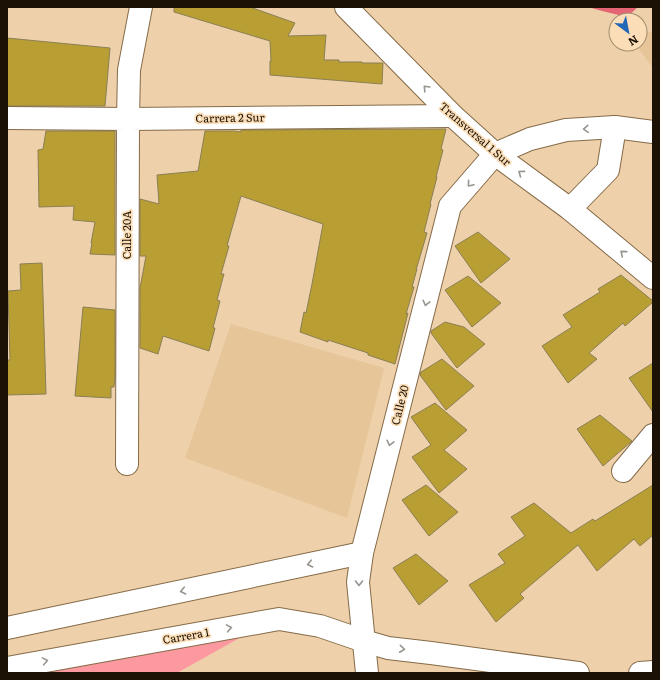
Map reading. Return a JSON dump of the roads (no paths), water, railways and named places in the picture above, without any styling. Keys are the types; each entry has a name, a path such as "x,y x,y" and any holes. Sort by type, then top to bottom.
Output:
{"street":[{"name":"Calle 20A","path":"127,464 129,70 141,7"},
{"name":"Transversal 1 Sur","path":"346,7 453,116 495,154 570,209 653,278"},
{"name":"Carrera 2 Sur","path":"7,118 128,119 453,116"},
{"path":"570,209 608,170 615,127"},
{"path":"495,154 530,139 566,130 615,127 653,132"},
{"name":"Calle 20","path":"367,673 358,582 362,553 450,206 495,154"},
{"path":"624,471 653,435"},
{"path":"7,628 362,553"},
{"name":"Carrera 1","path":"7,668 279,619 320,626 388,648 578,673"},
{"path":"364,641 376,673"},
{"path":"640,673 653,672"}]}
